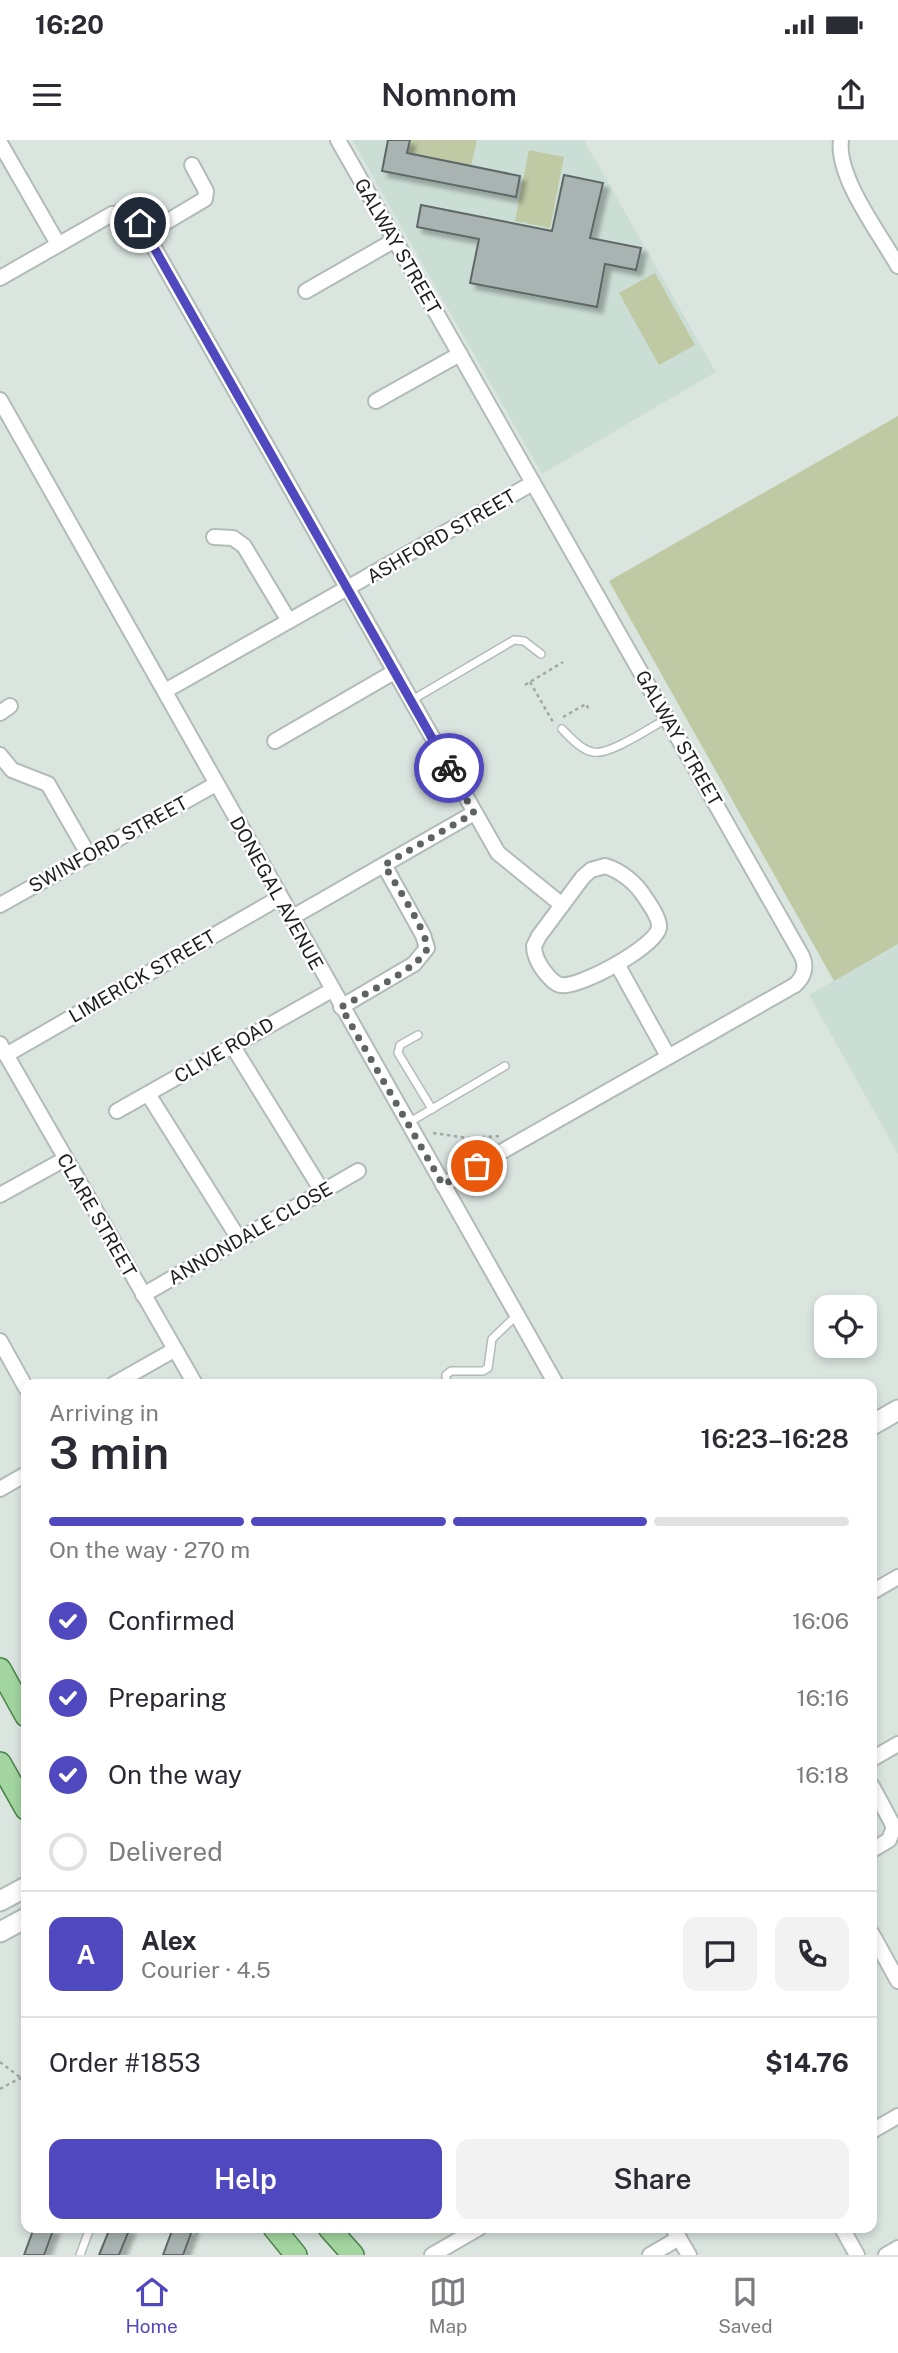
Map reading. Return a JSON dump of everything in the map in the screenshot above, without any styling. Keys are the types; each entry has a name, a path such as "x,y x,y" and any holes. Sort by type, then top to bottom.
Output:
{"main road":[{"path":"0,1669 21,1707"},
{"path":"0,1763 21,1800"},
{"path":"278,2233 296,2255"},
{"path":"333,2233 353,2255"}],"street":[{"name":"GALWAY STREET","path":"338,140 400,239 460,354 668,718 802,956 805,966 803,977 795,985 443,1185"},
{"path":"841,140 841,156 850,181 898,266"},
{"path":"0,143 58,244"},
{"path":"146,234 205,199 206,191 192,165"},
{"path":"0,278 119,213 136,218 474,813 503,859 562,905"},
{"path":"306,291 400,239"},
{"path":"376,401 460,354"},
{"name":"DONEGAL AVENUE","path":"2,408 553,1379"},
{"name":"ASHFORD STREET","path":"165,691 348,590 533,482"},
{"path":"214,537 233,538 244,546 289,621"},
{"path":"275,741 394,672"},
{"path":"0,755 12,770 40,778 48,784 88,854"},
{"name":"SWINFORD STREET","path":"0,905 216,784"},
{"path":"291,918 474,813"},
{"path":"341,1007 414,964 427,948 423,935 384,865"},
{"path":"598,867 611,867 639,888 659,921 659,927 648,943 617,964 570,985 560,985 549,978 536,957 534,946 562,905 583,877 598,867"},
{"name":"LIMERICK STREET","path":"3,1049 279,898"},
{"path":"617,964 668,1056"},
{"name":"CLIVE ROAD","path":"117,1111 332,990"},
{"path":"232,1045 322,1191"},
{"name":"CLARE STREET","path":"3,1049 192,1379"},
{"path":"148,1094 239,1239"},
{"path":"0,1195 65,1159"},
{"name":"ANNONDALE CLOSE","path":"143,1295 358,1171"},
{"path":"0,1342 21,1379"},
{"path":"123,1379 174,1350"},
{"path":"877,1422 898,1410"},
{"path":"0,1489 21,1477"},
{"path":"877,1589 898,1577"},
{"path":"877,1756 898,1744"},
{"path":"877,1795 894,1832 889,1840 877,1847"},
{"path":"0,1901 21,1890"},
{"path":"0,1932 21,1921"},
{"path":"877,1943 898,1981"},
{"path":"877,2128 898,2116"},
{"path":"432,2255 469,2233"},
{"path":"650,2255 676,2233 689,2255"},
{"path":"845,2233 857,2255"},
{"path":"886,2255 898,2249"}],"lane":[{"path":"411,701 514,640 524,641 541,654"},
{"path":"562,729 588,751 596,753 606,751 668,718"},
{"path":"418,1035 400,1045 398,1053 432,1109"},
{"path":"408,1123 505,1066"},
{"path":"446,1379 446,1375 451,1371 483,1371 488,1368 492,1339 517,1315"},
{"path":"80,2255 88,2233"}],"path":[{"path":"525,685 563,662"},
{"path":"530,682 553,723"},
{"path":"548,725 586,704 589,710"},
{"path":"424,1132 468,1138 504,1135"},
{"path":"0,2062 21,2078 0,2087"},
{"path":"188,2255 197,2233"}],"shaded area":[{"path":"352,140 584,140 716,372 542,474"},
{"path":"898,944 898,1154 809,995"}],"green space":[{"path":"410,140 477,140 471,166 407,153"},
{"path":"529,150 564,157 550,228 515,221"},
{"path":"655,273 695,345 659,365 619,293"},
{"path":"898,416 898,944 834,981 609,581"}],"building":[{"path":"388,140 410,140 407,153 520,176 516,197 382,171"},
{"path":"564,175 603,183 590,238 641,248 636,270 605,264 597,307 470,283 479,239 417,227 421,205 552,231"},
{"path":"32,2233 52,2233 44,2255 24,2255"},
{"path":"108,2233 128,2233 119,2255 99,2255"},
{"path":"171,2233 191,2233 183,2255 163,2255"}],"way so far":[{"path":"449,768 474,813 384,865 423,935 427,948 414,964 341,1007 443,1185 477,1166"}],"route":[{"path":"140,223 449,768"}]}
